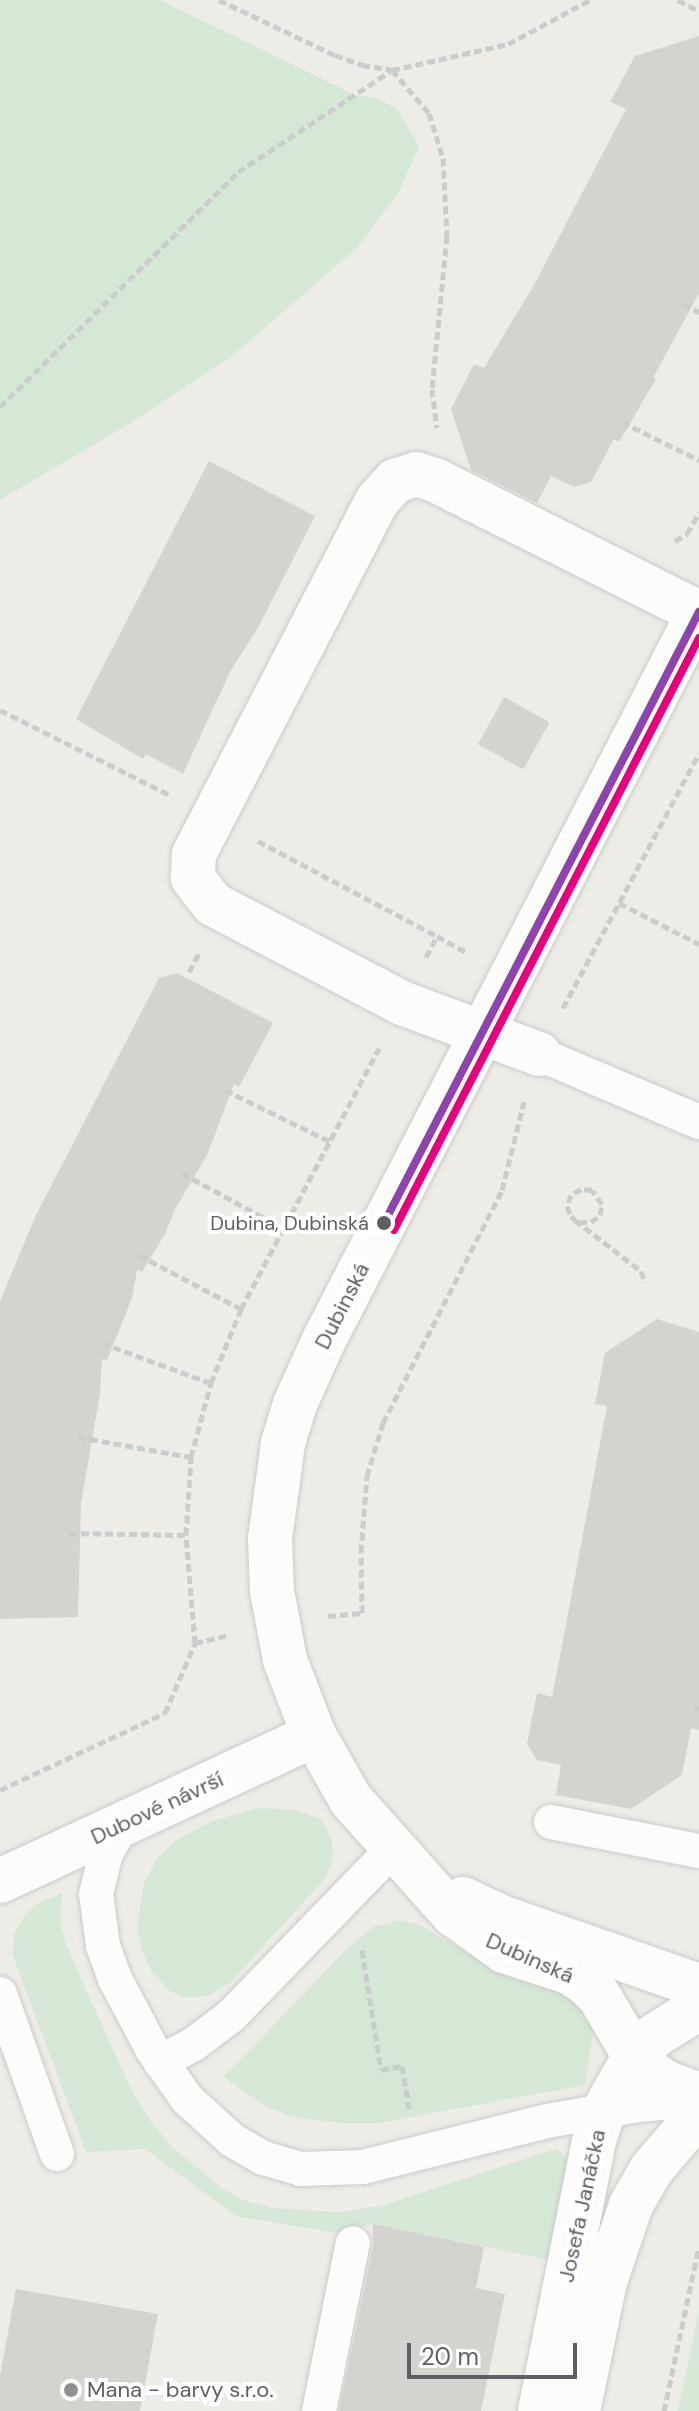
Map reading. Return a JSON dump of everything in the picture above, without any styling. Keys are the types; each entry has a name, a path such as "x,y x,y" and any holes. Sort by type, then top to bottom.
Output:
{"street":[{"path":"533,1071 480,1032 402,1003 205,898 193,878 194,854 377,501 395,481 416,474 437,481 699,612"},
{"name":"Dubinská","path":"699,612 480,1032 295,1404 275,1482 270,1539 277,1625 285,1660 314,1735 351,1800 436,1898 477,1935 504,1951 568,1972 583,1981 599,1996 635,2058 665,2082 699,2098"},
{"name":"Dubové návrší","path":"0,1881 314,1735"},
{"name":"Dubinská","path":"392,1850 439,1885 501,1917 699,1986"},
{"name":"Dubinská","path":"611,1953 685,2015"},
{"path":"685,2015 699,2073"},
{"name":"Josefa Janáčka","path":"540,2411 594,2141 604,2110 635,2058 685,2015"},
{"name":"Josefa Janáčka","path":"578,2411 605,2282 631,2205 658,2160 699,2113"}],"lane":[{"path":"533,1071 699,1122"},
{"path":"551,1822 699,1851"},
{"path":"123,1824 100,1870 97,1919 115,1979 160,2062 208,2120 232,2140 279,2165 329,2170 417,2156 604,2110 699,2098"},
{"path":"160,2062 194,2044 231,2016 392,1850"},
{"path":"0,1994 57,2154"},
{"path":"319,2411 353,2243"}],"path":[{"path":"219,0 335,55 362,65 392,70 429,113 443,158 447,236 432,389 439,440"},
{"path":"0,407 238,172 392,70 508,44 590,0"},
{"path":"678,0 699,11"},
{"path":"683,304 699,312"},
{"path":"622,422 699,460"},
{"path":"0,710 213,817 469,954 475,942"},
{"path":"195,1643 277,1625 362,1613 361,1552 367,1476 383,1423 502,1190 533,1071 590,956 699,753"},
{"path":"619,903 699,944"},
{"path":"535,927 590,956"},
{"path":"0,1790 165,1713 195,1643 186,1535 191,1457 211,1383 241,1309 437,936"},
{"path":"225,1090 331,1142"},
{"path":"182,1173 283,1228"},
{"path":"579,1222 591,1222 600,1215 601,1198 592,1190 581,1189 569,1200 569,1211 579,1222 641,1271 645,1282"},
{"path":"139,1255 241,1309"},
{"path":"102,1343 211,1383"},
{"path":"78,1437 191,1457"},
{"path":"69,1533 186,1535"},
{"path":"340,1904 359,1932 381,2070 402,2066 417,2156"},
{"path":"664,2411 699,2247"}],"green space":[{"path":"0,0 160,0 355,95 376,98 396,108 419,146 399,192 356,249 232,356 127,425 0,500"},
{"path":"257,1808 296,1810 321,1819 331,1838 333,1853 330,1868 323,1881 229,1984 208,1996 188,1998 171,1992 151,1971 142,1950 137,1929 144,1882 157,1859 176,1840 210,1822"},
{"path":"62,1893 60,1922 67,1947 130,2087 151,2122 171,2146 219,2186 240,2199 272,2208 338,2212 380,2206 556,2149 568,2159 550,2260 373,2224 337,2233 236,2216 145,2149 86,2152 13,1956 14,1934 25,1915 37,1904"},
{"path":"401,1920 418,1924 493,1968 563,1993 579,2003 594,2026 585,2085 378,2123 344,2123 292,2117 265,2106 224,2077 346,1950 373,1927"},
{"path":"699,2309 699,2411 678,2411"}],"building":[{"path":"699,36 699,293 653,378 656,379 619,442 614,439 591,482 574,487 551,476 537,503 471,470 451,409 474,364 484,368 534,285 626,109 610,102 635,56"},
{"path":"209,461 315,516 260,624 230,672 183,774 146,754 143,759 76,719"},
{"path":"504,697 549,722 523,769 478,744"},
{"path":"177,973 273,1023 239,1087 234,1084 207,1155 175,1209 166,1232 142,1272 137,1270 132,1298 107,1360 102,1359 100,1394 81,1503 78,1617 0,1619 0,1301 36,1215 159,978"},
{"path":"657,1319 699,1332 699,1730 691,1728 682,1775 631,1809 556,1795 561,1765 537,1760 527,1744 537,1693 552,1697 607,1406 595,1404 605,1353"},
{"path":"373,2224 484,2247 476,2288 505,2294 481,2411 339,2411 373,2247"},
{"path":"16,2289 158,2314 140,2411 0,2411 0,2376"}],"transit line":[{"path":"383,1225 699,612"},
{"path":"394,1230 699,638"}],"place":[{"name":"Dubina, Dubinská","path":"384,1223"},
{"name":"Mana - barvy s.r.o.","path":"71,2390"}]}
